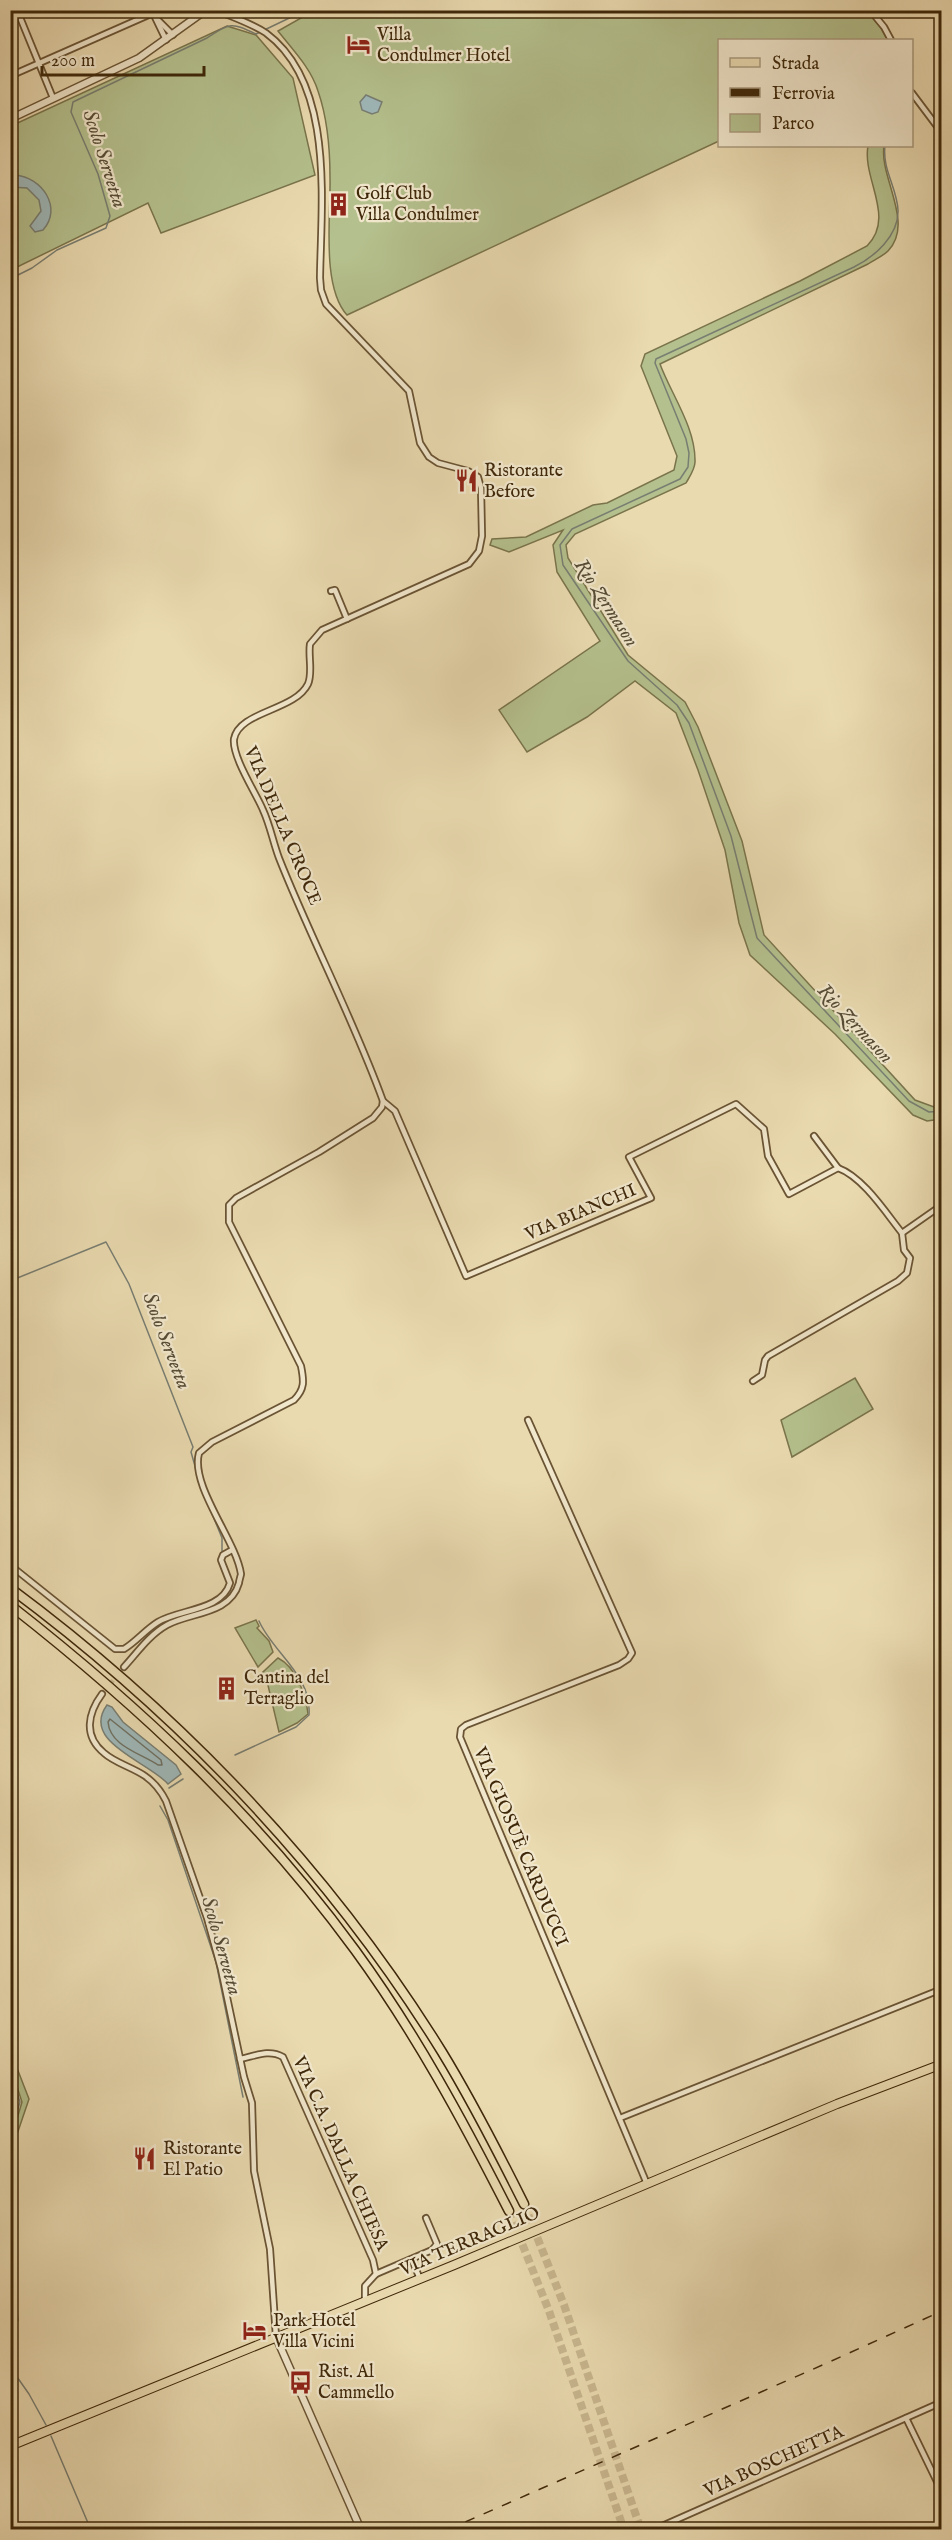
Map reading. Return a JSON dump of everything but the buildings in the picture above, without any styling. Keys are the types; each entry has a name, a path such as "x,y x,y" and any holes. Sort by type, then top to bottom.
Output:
{"highway":[{"path":"10,1588 140,1692 263,1814 317,1877 368,1943 442,2053 486,2129 524,2204"},
{"path":"10,1605 70,1651 159,1729 252,1823 304,1885 356,1950 426,2058 470,2134 509,2211"}],"main road":[{"name":"VIA TERRAGLIO","path":"10,2446 420,2279 837,2104 942,2064"}],"street":[{"path":"10,12 16,10 54,99"},
{"path":"10,119 139,58 206,10"},
{"name":"VIA DELLA CROCE","path":"216,10 267,34 299,69 310,104 322,177 320,278 326,304 410,391 420,443 429,457 438,463 468,471 478,477 481,488 482,536 476,559 455,571 322,630 310,644 310,680 303,693 247,722 239,728 235,736 234,746 265,812 278,856 331,975 383,1101"},
{"path":"870,10 890,39"},
{"path":"10,76 154,14"},
{"path":"154,14 173,35"},
{"path":"154,14 166,40"},
{"path":"913,94 942,133"},
{"path":"331,591 335,591 347,619"},
{"path":"124,1667 149,1639 165,1626 225,1604 237,1589 241,1574 207,1493 198,1464 199,1453 212,1442 294,1400 301,1392 304,1381 301,1366 229,1222 229,1205 236,1197 320,1152 373,1118 382,1107 383,1101"},
{"name":"VIA BIANCHI","path":"383,1101 395,1111 466,1276 651,1198 629,1157 736,1104 764,1129 768,1156 789,1194 838,1168"},
{"path":"753,1381 762,1375 768,1356 898,1281 907,1273 910,1258 904,1250 902,1233 871,1194 845,1171 838,1168 814,1136"},
{"path":"902,1233 942,1205"},
{"name":"VIA GIOSUÈ CARDUCCI","path":"528,1420 632,1653 619,1665 466,1725 461,1729 460,1737 647,2184"},
{"path":"10,1565 116,1649 124,1649 165,1618 208,1605 222,1597 230,1583 221,1560 232,1550"},
{"path":"102,1695 90,1715 89,1727 94,1742 104,1753 146,1776 159,1788 166,1801 207,1918 252,2103 254,2171 270,2249 276,2337 361,2529"},
{"path":"620,2118 942,1989"},
{"name":"VIA C.A. DALLA CHIESA","path":"240,2059 267,2052 283,2057 373,2260 376,2274 364,2289 365,2301"},
{"path":"376,2274 432,2250 437,2244 426,2218"},
{"path":"412,2260 420,2279"},
{"name":"VIA BOSCHETTA","path":"653,2529 942,2402"},
{"path":"906,2418 942,2492"}],"green space":[{"name":"Golf Club Villa Condulmer","path":"315,10 868,10 888,39 718,39 718,141 347,315 339,302 330,269 330,177 324,112 311,74 278,31"},
{"name":"Golf Club Villa Condulmer","path":"227,26 256,35 293,78 315,175 161,233 148,203 11,270 11,126"},
{"path":"868,147 884,147 886,172 894,200 898,227 895,240 888,251 868,264 660,364 692,437 695,462 692,472 686,483 575,534 566,545 568,558 628,655 685,702 698,727 742,841 764,935 915,1100 934,1107 941,1106 941,1119 927,1121 913,1115 835,1034 750,955 739,923 725,850 676,713 635,681 587,717 527,752 499,710 600,641 557,572 553,545 563,530 509,552 490,545 492,539 526,537 593,505 607,503 674,470 677,456 641,366 645,354 800,281 867,246 875,235 879,223 867,159"},
{"path":"855,1378 873,1409 792,1457 781,1420"},
{"path":"256,1620 259,1626 257,1628 269,1641 273,1652 258,1667 235,1628"},
{"path":"278,1658 290,1668 299,1682 308,1714 297,1723 279,1732 267,1681 262,1673"},
{"path":"10,2050 29,2099 11,2152 11,2139 22,2102 11,2069"}],"water":[{"path":"366,95 382,102 378,112 372,114 362,110 360,102"},
{"path":"15,175 34,181 47,195 51,212 49,221 43,230 35,232 30,226 41,211 39,200 27,188 11,187 11,177"},
{"path":"107,1705 112,1707 123,1722 176,1765 181,1774 168,1784 109,1740 102,1730 101,1718"}],"waterway":[{"name":"Scolo Servetta","path":"10,279 32,268 57,250 106,228 110,216 98,174 71,112 73,102 226,27 241,27 256,34 306,10"},
{"name":"Rio Zermason","path":"867,10 887,39"},
{"name":"Rio Zermason","path":"885,147 886,163 898,210 897,220 890,237 869,258 854,267 656,359 655,363 686,439 689,453 688,467 680,479 572,529 560,545 563,565 628,661 677,705 689,723 731,836 757,938 909,1101 929,1112 942,1111"},
{"name":"Scolo Servetta","path":"10,1281 106,1242 129,1284 193,1447 191,1452 199,1480"},
{"name":"Scolo Servetta","path":"201,1487 222,1538 222,1551"},
{"name":"Scolo Servetta","path":"235,1755 296,1727 309,1715 308,1701 298,1676 265,1633 259,1621"},
{"name":"Scolo Servetta","path":"169,1788 183,1779"},
{"name":"Scolo Servetta","path":"160,1806 168,1820 216,1962 243,2097"},
{"path":"10,2070 20,2102 10,2136"},
{"path":"10,2219 16,2242 13,2279 18,2320 10,2337"},
{"path":"10,2367 29,2394 46,2425"},
{"path":"51,2436 91,2530"}],"tunnel":[{"path":"102,1694 124,1667"},
{"path":"524,2204 564,2305 641,2530"},
{"path":"509,2211 549,2311 624,2530"}],"railway":[{"path":"447,2530 942,2311"}],"place":[{"name":"Villa Condulmer Hotel","path":"359,45"},
{"name":"Golf Club Villa Condulmer","path":"338,204"},
{"name":"Ristorante Before","path":"466,481"},
{"name":"Cantina del Terraglio","path":"226,1688"},
{"name":"Ristorante El Patio","path":"145,2159"},
{"name":"Park Hotel Villa Vicini","path":"255,2331"},
{"name":"Rist. Al Cammello","path":"300,2382"}]}
